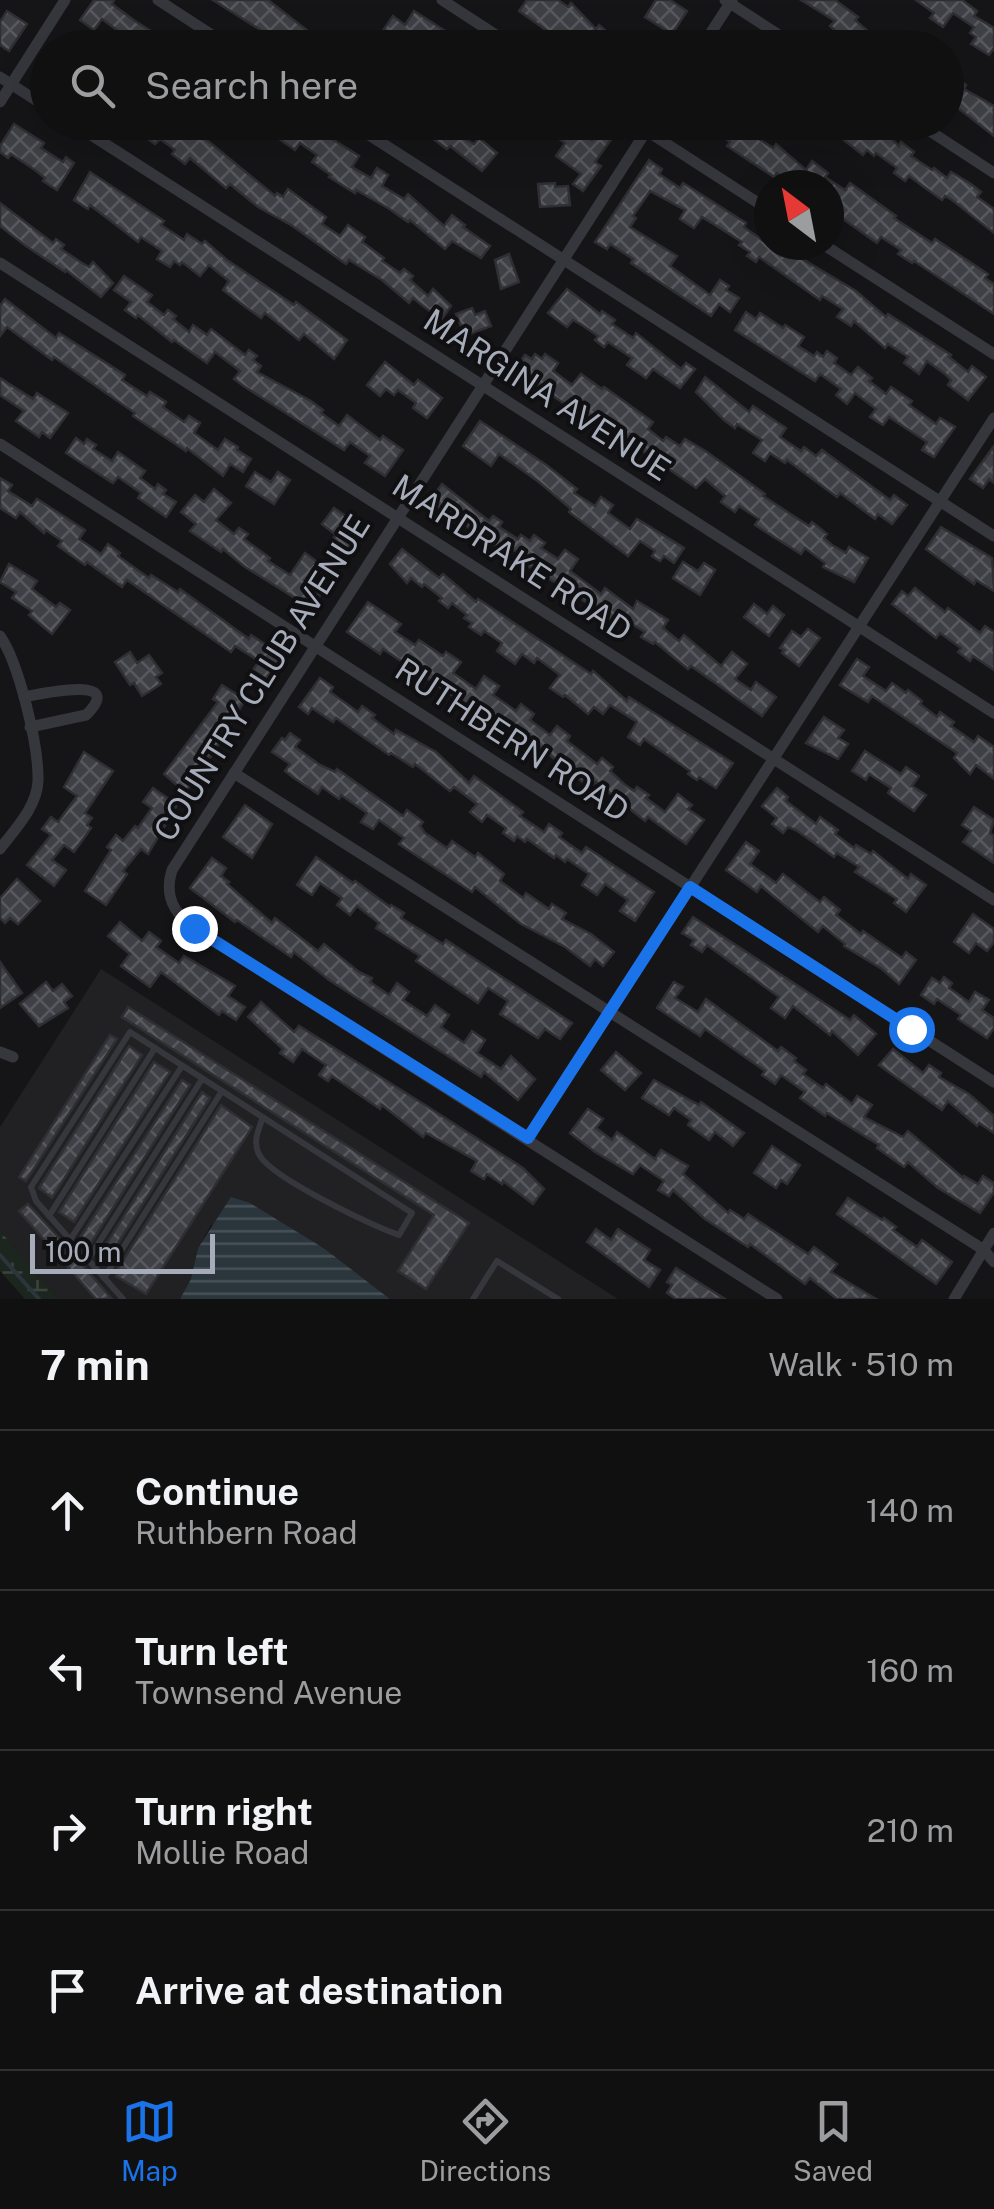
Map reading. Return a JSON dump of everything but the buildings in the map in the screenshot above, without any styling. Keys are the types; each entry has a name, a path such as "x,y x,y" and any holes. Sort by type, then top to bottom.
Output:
{"street":[{"path":"43,30 65,0"},
{"path":"158,0 204,30"},
{"path":"442,0 488,30"},
{"path":"712,30 729,1 772,30"},
{"path":"0,102 5,81 30,47"},
{"path":"5,81 30,97"},
{"name":"MARGINA AVENUE","path":"99,140 994,713"},
{"path":"377,140 994,536"},
{"name":"COUNTRY CLUB AVENUE","path":"528,1138 194,928 178,914 168,890 172,870 641,140"},
{"path":"669,140 754,200"},
{"path":"944,140 994,173"},
{"path":"844,258 994,354"},
{"name":"MARDRAKE ROAD","path":"0,263 994,900"},
{"path":"778,1299 528,1138 994,418"},
{"name":"RUTHBERN ROAD","path":"0,444 994,1082"},
{"path":"0,636 13,658 24,698 38,782 28,813 0,849"},
{"path":"24,698 82,688 91,692 94,699 93,708 86,715 30,727"},
{"path":"234,773 989,1249 994,1262"},
{"path":"0,1052 13,1058"},
{"path":"954,1299 989,1249 994,1233"}],"lane":[{"path":"123,1299 36,1201 31,1187 130,1032 412,1213 399,1235 350,1215 269,1166 255,1141 262,1117"},
{"path":"49,1216 155,1048"},
{"path":"70,1240 182,1066"},
{"path":"88,1260 202,1079"},
{"path":"104,1278 222,1091"},
{"path":"473,1299 497,1261 558,1299"}],"shaded area":[{"path":"101,969 618,1299 390,1299 325,1249 288,1229 211,1225 198,1248 191,1280 180,1299 58,1299 0,1231 0,1127"},
{"path":"231,1197 250,1203 325,1249 390,1299 180,1299 191,1279 198,1248"}],"green space":[{"path":"0,1231 58,1299 25,1299 0,1271"}],"waterway":[{"path":"0,1255 39,1299"}],"route":[{"path":"194,928 528,1138 690,887 911,1029"}]}
